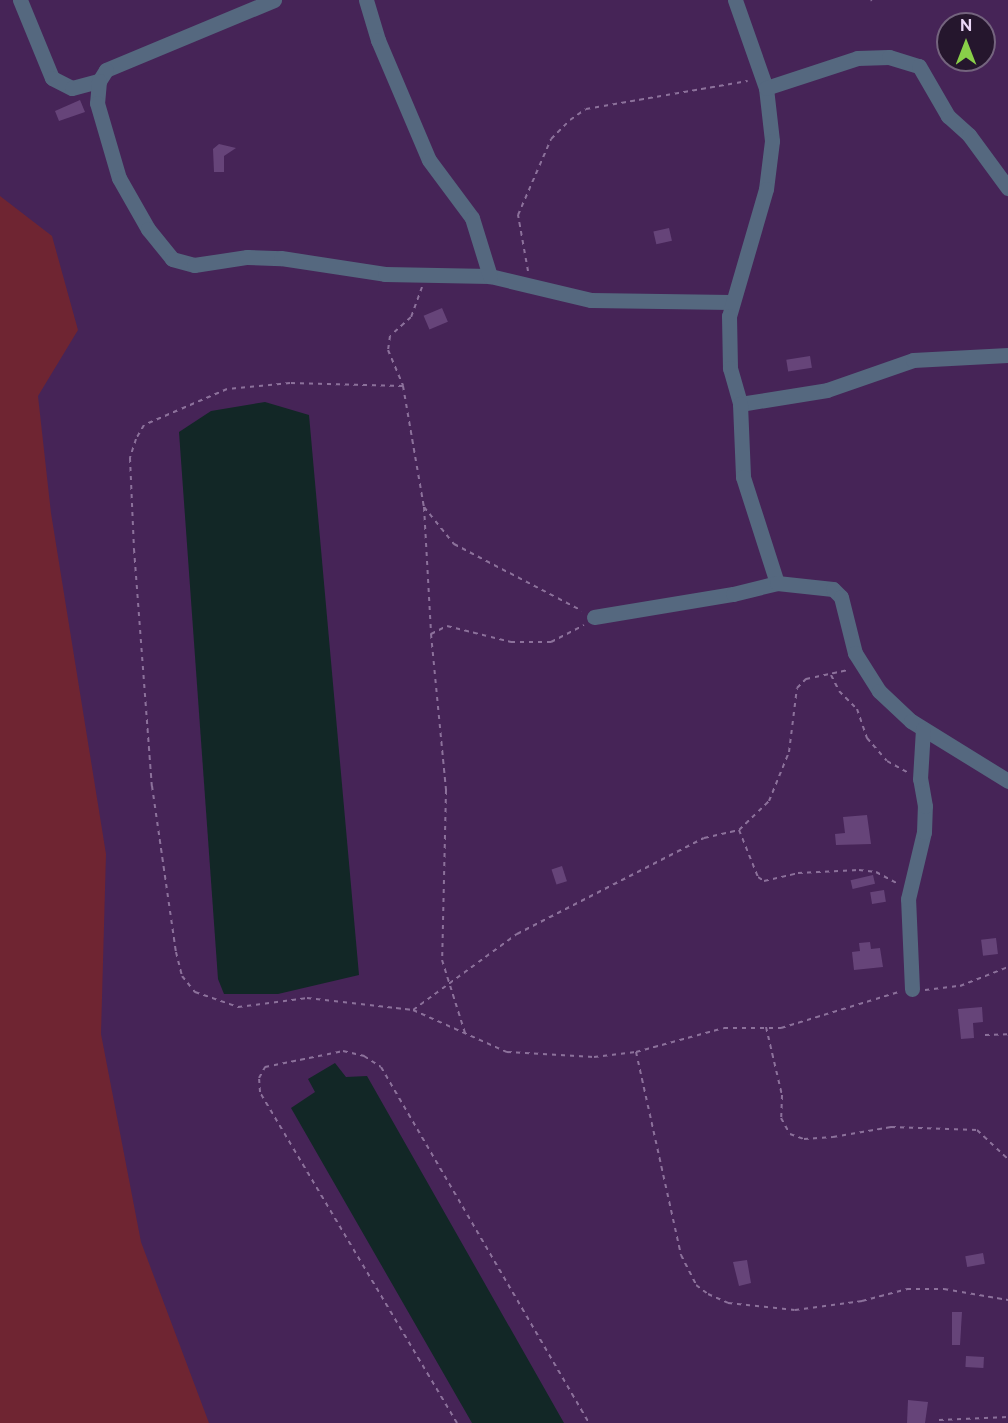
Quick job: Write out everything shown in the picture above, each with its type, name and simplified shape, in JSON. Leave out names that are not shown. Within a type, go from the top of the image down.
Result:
[{"type":"street","points":[[21,0],[52,78],[72,88],[99,81]]},
{"type":"street","points":[[274,0],[106,70],[99,81],[97,103],[119,178],[148,229],[172,259],[194,264],[247,257],[281,258],[424,276],[490,276],[591,300],[731,302]]},
{"type":"street","points":[[366,0],[378,40],[429,160],[472,218],[490,276]]},
{"type":"street","points":[[735,0],[764,83],[772,141],[766,189],[752,247],[731,302],[730,368],[740,404],[743,477],[777,583]]},
{"type":"street","points":[[764,83],[856,58],[889,57],[918,66],[948,116],[969,135],[1008,188]]},
{"type":"street","points":[[740,404],[779,401],[827,390],[913,360],[1008,355]]},
{"type":"street","points":[[594,617],[733,594],[777,583],[833,589],[841,597],[850,639],[867,676],[896,709],[923,729],[1008,781]]},
{"type":"street","points":[[912,989],[909,889],[924,832],[925,806],[920,779],[923,729]]},
{"type":"path","points":[[530,286],[518,215],[551,139],[570,120],[586,109],[764,83]]},
{"type":"path","points":[[424,276],[411,317],[390,336],[388,350],[403,387],[424,507],[431,634],[446,789],[442,960],[466,1036]]},
{"type":"path","points":[[403,387],[290,382],[227,389],[144,425],[130,458],[152,786],[182,976],[195,992],[238,1007],[307,998],[413,1010],[489,1047],[526,1055],[594,1057],[636,1052],[724,1028],[781,1028],[912,989],[960,986],[1008,967]]},
{"type":"path","points":[[424,507],[454,544],[594,617],[578,630],[551,642],[511,642],[447,626],[431,634]]},
{"type":"path","points":[[413,1010],[449,981],[517,934],[704,838],[739,830],[769,801],[777,782],[789,752],[797,688],[806,679],[831,675],[861,663]]},
{"type":"path","points":[[831,675],[839,691],[857,710],[867,738],[886,761],[920,779]]},
{"type":"path","points":[[739,830],[758,877],[764,880],[798,873],[859,870],[876,872],[909,889]]},
{"type":"path","points":[[766,1027],[782,1095],[782,1118],[790,1134],[804,1138],[833,1137],[891,1127],[977,1130],[1008,1159]]},
{"type":"path","points":[[985,1035],[1008,1034]]},
{"type":"path","points":[[457,1423],[260,1092],[259,1078],[265,1067],[343,1051],[364,1056],[381,1067],[589,1423]]},
{"type":"path","points":[[636,1052],[681,1255],[696,1285],[708,1294],[728,1303],[795,1310],[851,1303],[907,1289],[944,1289],[1008,1300]]},
{"type":"path","points":[[939,1420],[1008,1418]]},
{"type":"shaded area","points":[[0,196],[52,236],[78,330],[38,396],[51,513],[106,854],[101,1034],[141,1242],[209,1423],[0,1423]]},
{"type":"shaded area","points":[[265,402],[309,415],[359,975],[278,994],[224,994],[218,979],[179,432],[211,411]]},
{"type":"shaded area","points":[[335,1063],[346,1077],[367,1076],[564,1423],[472,1423],[291,1108],[315,1092],[308,1079]]},
{"type":"building","points":[[80,100],[85,112],[59,121],[55,111]]},
{"type":"building","points":[[219,144],[236,148],[224,156],[224,172],[214,172],[213,149]]},
{"type":"building","points":[[669,228],[672,241],[656,244],[653,232]]},
{"type":"building","points":[[442,308],[448,322],[429,330],[424,316]]},
{"type":"building","points":[[810,356],[812,368],[788,372],[786,360]]},
{"type":"building","points":[[867,815],[871,844],[836,845],[835,834],[845,833],[843,817]]},
{"type":"building","points":[[562,866],[567,881],[556,885],[552,869]]},
{"type":"building","points":[[873,875],[875,884],[853,889],[851,880]]},
{"type":"building","points":[[884,890],[886,902],[872,904],[870,892]]},
{"type":"building","points":[[996,938],[998,954],[983,956],[981,940]]},
{"type":"building","points":[[870,942],[871,949],[880,948],[883,967],[854,970],[852,952],[860,951],[859,943]]},
{"type":"building","points":[[982,1007],[983,1022],[973,1023],[974,1038],[961,1039],[958,1009]]},
{"type":"building","points":[[983,1253],[985,1264],[967,1267],[965,1256]]},
{"type":"building","points":[[747,1260],[751,1283],[739,1286],[733,1262]]},
{"type":"building","points":[[952,1312],[962,1312],[960,1345],[952,1345]]},
{"type":"building","points":[[966,1356],[984,1357],[983,1368],[965,1367]]},
{"type":"building","points":[[908,1400],[928,1402],[925,1423],[907,1423]]}]
